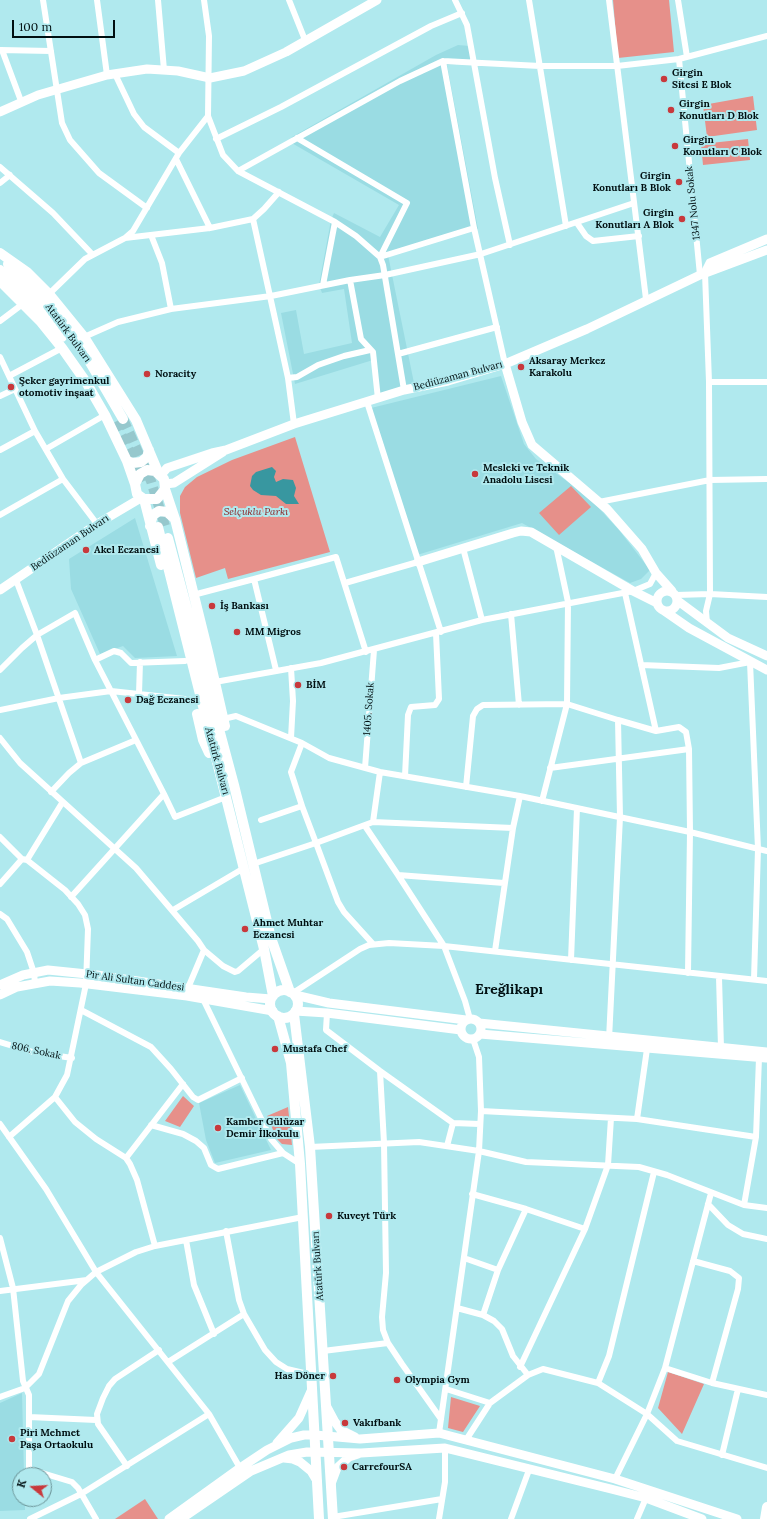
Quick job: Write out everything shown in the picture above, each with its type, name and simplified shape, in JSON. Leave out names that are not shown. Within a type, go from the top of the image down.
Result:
[{"type":"main road","points":[[0,112],[21,102],[57,89],[111,75],[147,69],[164,70],[210,78],[244,71],[286,52],[377,0]]},
{"type":"main road","points":[[703,274],[710,263],[767,239]]},
{"type":"main road","name":"Bediüzaman Bulvarı","points":[[226,450],[294,424],[404,390],[448,381],[505,364],[703,274],[767,250]]},
{"type":"main road","points":[[0,253],[27,272],[49,294],[84,337],[136,420],[162,480],[175,519],[215,682],[234,785]]},
{"type":"main road","name":"Atatürk Bulvarı","points":[[0,258],[45,302],[68,330],[91,364],[119,420],[73,351],[41,309],[0,270]]},
{"type":"main road","points":[[0,281],[24,303],[62,348],[86,382],[105,415],[127,461],[137,494],[142,498],[158,526]]},
{"type":"main road","points":[[505,364],[522,422],[532,445],[599,502],[642,548],[656,573],[675,596],[728,638],[767,656]]},
{"type":"main road","points":[[127,461],[133,463],[141,462],[147,457],[149,450]]},
{"type":"main road","points":[[135,484],[137,477],[143,472],[151,470],[162,480],[174,483],[226,450]]},
{"type":"main road","points":[[142,498],[157,499],[167,468],[212,453],[226,450]]},
{"type":"main road","name":"Bediüzaman Bulvarı","points":[[1,587],[16,580],[97,524],[142,498]]},
{"type":"main road","points":[[175,519],[167,512],[159,511],[153,515],[158,526],[185,661],[203,740],[225,792]]},
{"type":"main road","name":"Atatürk Bulvarı","points":[[158,526],[234,785],[271,938],[293,993]]},
{"type":"main road","name":"Atatürk Bulvarı","points":[[158,526],[264,950],[272,998]]},
{"type":"main road","points":[[418,562],[521,531],[531,532],[629,592],[659,603],[669,611],[674,609],[675,596]]},
{"type":"main road","points":[[656,573],[659,603],[689,628],[767,670]]},
{"type":"main road","points":[[659,603],[663,591],[675,596]]},
{"type":"main road","name":"Pir Ali Sultan Caddesi","points":[[0,985],[23,975],[48,970],[88,974],[187,992]]},
{"type":"main road","points":[[0,995],[17,987],[50,981],[187,992],[288,1017],[295,1012],[298,1003],[293,993]]},
{"type":"main road","points":[[203,995],[272,998],[282,990],[329,1003],[468,1019],[479,1023],[767,1052]]},
{"type":"main road","points":[[272,998],[271,1006],[276,1014]]},
{"type":"main road","points":[[295,1012],[327,1013],[451,1027],[461,1030]]},
{"type":"main road","name":"Atatürk Bulvarı","points":[[295,1012],[310,1147],[333,1518]]},
{"type":"main road","name":"Atatürk Bulvarı","points":[[276,1014],[291,1063],[300,1164],[319,1519]]},
{"type":"main road","points":[[468,1019],[462,1024],[461,1030],[463,1036],[763,1058]]},
{"type":"main road","points":[[476,1037],[481,1029],[479,1023]]},
{"type":"main road","points":[[273,1447],[299,1418],[312,1387]]},
{"type":"main road","points":[[326,1407],[334,1422],[341,1430],[360,1439]]},
{"type":"main road","points":[[169,1519],[240,1468],[273,1447],[291,1438],[304,1435],[315,1435],[360,1439],[439,1433],[615,1479],[737,1519]]},
{"type":"main road","points":[[181,1519],[251,1471],[301,1452],[329,1451],[360,1453],[445,1448],[646,1498],[702,1519]]},
{"type":"main road","points":[[331,1486],[337,1468],[349,1457],[360,1453]]},
{"type":"main road","points":[[283,1458],[293,1459],[300,1462],[310,1471],[317,1481]]},
{"type":"main road","points":[[765,1519],[767,1507]]},
{"type":"street","points":[[43,0],[62,123],[70,140],[99,173],[147,208]]},
{"type":"street","points":[[97,0],[111,75],[134,114],[144,127],[178,156],[210,228]]},
{"type":"street","points":[[158,0],[164,70]]},
{"type":"street","points":[[204,0],[209,36],[210,78],[208,116],[223,155],[238,171],[335,222],[356,236],[380,257],[385,275],[404,390]]},
{"type":"street","points":[[289,0],[305,40]]},
{"type":"street","points":[[455,0],[462,13],[474,63],[495,178],[510,244]]},
{"type":"street","points":[[529,0],[566,226]]},
{"type":"street","points":[[609,0],[646,299]]},
{"type":"street","points":[[678,0],[687,57]]},
{"type":"street","points":[[216,139],[295,100],[431,26],[462,13]]},
{"type":"street","points":[[238,171],[400,81],[442,61],[540,66],[617,66],[678,59],[767,36]]},
{"type":"street","points":[[21,102],[1,50],[51,51]]},
{"type":"street","name":"1347 Nolu Sokak","points":[[678,59],[703,274],[709,382],[710,594],[706,610],[708,623]]},
{"type":"street","points":[[442,61],[474,228],[505,364]]},
{"type":"street","points":[[49,294],[92,254],[125,238],[132,231],[178,156],[208,116]]},
{"type":"street","points":[[297,138],[407,203],[380,257]]},
{"type":"street","points":[[0,167],[53,213],[92,254]]},
{"type":"street","points":[[0,183],[10,175]]},
{"type":"street","points":[[125,238],[210,228],[253,219],[279,192]]},
{"type":"street","points":[[84,337],[118,322],[171,309],[271,296],[350,280],[385,275],[481,254],[634,203]]},
{"type":"street","points":[[253,219],[288,378],[294,424]]},
{"type":"street","points":[[323,285],[335,222]]},
{"type":"street","points":[[577,223],[586,236],[593,241],[639,236]]},
{"type":"street","points":[[380,257],[474,228]]},
{"type":"street","points":[[151,235],[162,263],[171,309]]},
{"type":"street","points":[[350,280],[362,339],[373,352],[378,399]]},
{"type":"street","points":[[0,320],[24,303]]},
{"type":"street","points":[[398,354],[497,327]]},
{"type":"street","points":[[9,376],[62,348]]},
{"type":"street","points":[[288,378],[297,377],[318,365],[344,356],[370,350]]},
{"type":"street","points":[[0,357],[35,431],[63,479],[97,524]]},
{"type":"street","points":[[709,382],[767,382]]},
{"type":"street","points":[[0,396],[15,389]]},
{"type":"street","points":[[367,402],[439,632],[438,702],[432,706],[411,708],[408,715],[405,776]]},
{"type":"street","points":[[46,448],[105,415]]},
{"type":"street","points":[[0,450],[35,431]]},
{"type":"street","points":[[0,515],[63,479]]},
{"type":"street","points":[[599,502],[710,480],[767,480]]},
{"type":"street","points":[[542,801],[567,704],[568,602],[556,546]]},
{"type":"street","points":[[463,548],[482,620]]},
{"type":"street","points":[[193,595],[336,557],[366,652]]},
{"type":"street","points":[[345,583],[418,562]]},
{"type":"street","points":[[215,682],[366,652],[482,620],[568,602],[629,592],[650,584],[656,573]]},
{"type":"street","points":[[254,579],[276,670]]},
{"type":"street","points":[[16,580],[37,635],[81,763]]},
{"type":"street","points":[[629,592],[641,665],[656,731]]},
{"type":"street","points":[[675,596],[710,594],[767,597]]},
{"type":"street","points":[[0,670],[37,635],[74,613],[95,660],[175,817],[225,792]]},
{"type":"street","points":[[511,614],[519,705]]},
{"type":"street","name":"1405. Sokak","points":[[365,768],[374,650]]},
{"type":"street","points":[[95,660],[114,651],[121,653],[130,663],[185,661]]},
{"type":"street","points":[[139,694],[140,662]]},
{"type":"street","points":[[641,665],[719,668],[750,662],[758,849],[754,979]]},
{"type":"street","points":[[291,668],[293,701],[291,738]]},
{"type":"street","points":[[0,710],[59,698],[111,691],[194,700]]},
{"type":"street","points":[[466,787],[474,716],[477,709],[483,705],[567,704],[656,731],[679,727],[684,729],[686,732],[689,749],[690,832],[688,973]]},
{"type":"street","points":[[223,719],[236,716],[291,738],[329,758],[380,772],[520,796],[690,832],[767,851]]},
{"type":"street","points":[[608,1046],[614,965],[620,817],[618,720]]},
{"type":"street","points":[[0,738],[20,762],[62,803],[136,868],[173,910],[204,950],[223,966],[234,972],[264,950]]},
{"type":"street","points":[[51,792],[81,763],[136,740]]},
{"type":"street","points":[[302,743],[291,772],[302,806],[338,902],[344,912],[373,944]]},
{"type":"street","points":[[550,768],[619,760],[689,749]]},
{"type":"street","points":[[373,822],[380,772]]},
{"type":"street","points":[[71,897],[164,794]]},
{"type":"street","points":[[494,952],[513,828],[520,796]]},
{"type":"street","points":[[0,884],[25,860],[62,803]]},
{"type":"street","points":[[261,820],[302,806]]},
{"type":"street","points":[[571,960],[577,808]]},
{"type":"street","points":[[254,864],[373,822],[513,828]]},
{"type":"street","points":[[365,826],[444,946],[465,1001],[468,1019]]},
{"type":"street","points":[[0,837],[25,860],[71,897],[85,915],[88,929],[88,974],[72,1058],[67,1075],[55,1097],[9,1137]]},
{"type":"street","points":[[173,910],[244,868]]},
{"type":"street","points":[[398,875],[504,883]]},
{"type":"street","points":[[0,914],[7,919],[18,935],[34,972],[35,983]]},
{"type":"street","points":[[293,993],[360,949],[373,944],[389,943],[444,946],[719,977],[767,980]]},
{"type":"street","points":[[187,992],[204,950]]},
{"type":"street","points":[[719,977],[721,1048]]},
{"type":"street","points":[[203,995],[271,1139],[283,1153],[300,1164]]},
{"type":"street","points":[[81,1010],[151,1047],[193,1097],[198,1100],[242,1078]]},
{"type":"street","points":[[327,1013],[326,1030],[380,1071],[453,1123],[480,1124]]},
{"type":"street","points":[[439,1433],[479,1151],[481,1111],[479,1057],[476,1037]]},
{"type":"street","name":"806. Sokak","points":[[0,1042],[33,1052],[72,1058]]},
{"type":"street","points":[[637,1119],[648,1049]]},
{"type":"street","points":[[744,1205],[756,1137],[763,1058]]},
{"type":"street","points":[[380,1071],[384,1143],[386,1273],[382,1317],[383,1330],[388,1343],[441,1419]]},
{"type":"street","points":[[126,1158],[183,1084]]},
{"type":"street","points":[[55,1097],[75,1122],[96,1139],[126,1158],[137,1180],[155,1246]]},
{"type":"street","points":[[481,1111],[637,1119],[756,1137]]},
{"type":"street","points":[[520,1367],[585,1229],[608,1164],[611,1118]]},
{"type":"street","points":[[447,1146],[453,1123]]},
{"type":"street","points":[[0,1124],[46,1189],[96,1272],[210,1414],[240,1468]]},
{"type":"street","points":[[151,1125],[183,1134],[196,1141],[204,1148],[211,1165],[218,1169],[283,1153]]},
{"type":"street","points":[[310,1147],[419,1142],[479,1151],[526,1162],[608,1164],[639,1167],[744,1205],[767,1208]]},
{"type":"street","points":[[598,1383],[609,1356],[654,1172]]},
{"type":"street","points":[[615,1479],[647,1414],[665,1368],[711,1192]]},
{"type":"street","points":[[472,1194],[526,1209],[585,1229]]},
{"type":"street","points":[[708,1204],[733,1228],[743,1234],[767,1239]]},
{"type":"street","points":[[483,1315],[498,1270],[526,1209]]},
{"type":"street","points":[[0,1397],[25,1388],[39,1374],[68,1301],[96,1272],[136,1252],[155,1246],[303,1217]]},
{"type":"street","points":[[226,1231],[239,1300],[244,1314],[265,1350],[276,1362],[287,1369],[312,1375]]},
{"type":"street","points":[[0,1238],[13,1288],[23,1381],[28,1395],[28,1469],[72,1482],[96,1519]]},
{"type":"street","points":[[186,1240],[194,1285],[214,1334]]},
{"type":"street","points":[[464,1258],[498,1270]]},
{"type":"street","points":[[693,1261],[730,1271],[739,1278],[738,1289],[712,1383]]},
{"type":"street","points":[[0,1291],[13,1288],[87,1280]]},
{"type":"street","points":[[457,1308],[483,1315],[494,1321],[502,1329],[520,1367],[528,1375]]},
{"type":"street","points":[[168,1362],[244,1314]]},
{"type":"street","points":[[323,1351],[388,1343]]},
{"type":"street","points":[[127,1466],[96,1420],[103,1398],[115,1380],[159,1350]]},
{"type":"street","points":[[665,1368],[712,1383],[767,1395]]},
{"type":"street","points":[[466,1440],[490,1403],[528,1375],[543,1369],[598,1383],[647,1414],[677,1441],[767,1468]]},
{"type":"street","points":[[722,1455],[738,1389]]},
{"type":"street","points":[[446,1390],[490,1403]]},
{"type":"street","points":[[30,1519],[81,1494],[210,1414]]},
{"type":"street","points":[[29,1417],[96,1420]]},
{"type":"street","points":[[439,1519],[445,1482],[445,1448]]},
{"type":"street","points":[[511,1519],[529,1470]]},
{"type":"street","points":[[636,1519],[646,1498]]},
{"type":"street","points":[[333,1518],[442,1499]]},
{"type":"shaded area","points":[[458,45],[470,46],[474,63],[447,65],[478,229],[474,228],[388,255],[415,388],[378,399],[373,360],[295,384],[281,313],[296,310],[304,354],[352,343],[344,289],[322,293],[319,285],[331,220],[334,213],[380,237],[399,205],[290,142],[292,137],[436,55]]},
{"type":"shaded area","name":"Mesleki ve Teknik Anadolu Lisesi","points":[[501,376],[524,444],[536,459],[571,484],[594,503],[619,530],[650,570],[641,579],[630,583],[522,523],[417,555],[371,408]]},
{"type":"shaded area","points":[[272,467],[276,471],[274,477],[276,482],[283,479],[293,480],[296,488],[294,496],[299,504],[286,504],[276,496],[261,495],[250,486],[252,476],[256,472]]},
{"type":"shaded area","points":[[135,518],[177,656],[135,658],[123,646],[100,654],[71,589],[69,559]]},
{"type":"shaded area","points":[[240,1085],[271,1150],[215,1163],[206,1140],[199,1103]]},
{"type":"shaded area","name":"Piri Mehmet Paşa Ortaokulu","points":[[22,1393],[24,1467],[12,1467],[12,1507],[25,1507],[25,1510],[0,1511],[0,1403]]},
{"type":"green space","points":[[613,0],[669,0],[674,52],[618,58]]},
{"type":"green space","points":[[753,96],[757,130],[707,137],[703,105]]},
{"type":"green space","points":[[748,139],[750,160],[703,165],[701,144]]},
{"type":"green space","name":"Selçuklu Parkı","points":[[295,437],[330,552],[228,579],[225,568],[196,578],[180,513],[180,496],[185,487],[197,477],[232,460]]},
{"type":"green space","points":[[571,486],[591,507],[559,535],[539,513]]},
{"type":"green space","points":[[183,1096],[194,1106],[180,1127],[165,1121]]},
{"type":"green space","points":[[288,1107],[292,1145],[282,1144],[277,1139],[267,1116]]},
{"type":"green space","points":[[668,1372],[704,1384],[682,1434],[658,1408]]},
{"type":"green space","points":[[451,1397],[480,1406],[463,1432],[448,1428]]},
{"type":"green space","points":[[145,1499],[158,1519],[115,1519]]},
{"type":"tunnel","points":[[123,419],[151,481],[165,526]]},
{"type":"tunnel","points":[[115,422],[144,481]]},
{"type":"place","name":"Girgin Sitesi E Blok","points":[[664,79]]},
{"type":"place","name":"Girgin Konutları D Blok","points":[[671,110]]},
{"type":"place","name":"Girgin Konutları C Blok","points":[[675,146]]},
{"type":"place","name":"Girgin Konutları B Blok","points":[[679,182]]},
{"type":"place","name":"Girgin Konutları A Blok","points":[[682,219]]},
{"type":"place","name":"Aksaray Merkez Karakolu","points":[[521,367]]},
{"type":"place","name":"Noracity","points":[[147,374]]},
{"type":"place","name":"Şeker gayrimenkul otomotiv inşaat","points":[[11,387]]},
{"type":"place","name":"Mesleki ve Teknik Anadolu Lisesi","points":[[475,474]]},
{"type":"place","name":"Akel Eczanesi","points":[[86,550]]},
{"type":"place","name":"İş Bankası","points":[[212,606]]},
{"type":"place","name":"MM Migros","points":[[237,632]]},
{"type":"place","name":"BİM","points":[[298,685]]},
{"type":"place","name":"Dağ Eczanesi","points":[[128,700]]},
{"type":"place","name":"Ahmet Muhtar Eczanesi","points":[[245,929]]},
{"type":"place","name":"Mustafa Chef","points":[[275,1049]]},
{"type":"place","name":"Kamber Gülüzar Demir İlkokulu","points":[[218,1128]]},
{"type":"place","name":"Kuveyt Türk","points":[[329,1216]]},
{"type":"place","name":"Has Döner","points":[[333,1376]]},
{"type":"place","name":"Olympia Gym","points":[[397,1380]]},
{"type":"place","name":"Vakıfbank","points":[[345,1423]]},
{"type":"place","name":"Piri Mehmet Paşa Ortaokulu","points":[[12,1439]]},
{"type":"place","name":"CarrefourSA","points":[[344,1467]]},
{"type":"district","name":"Ereğlikapı","points":[[509,990]]}]
